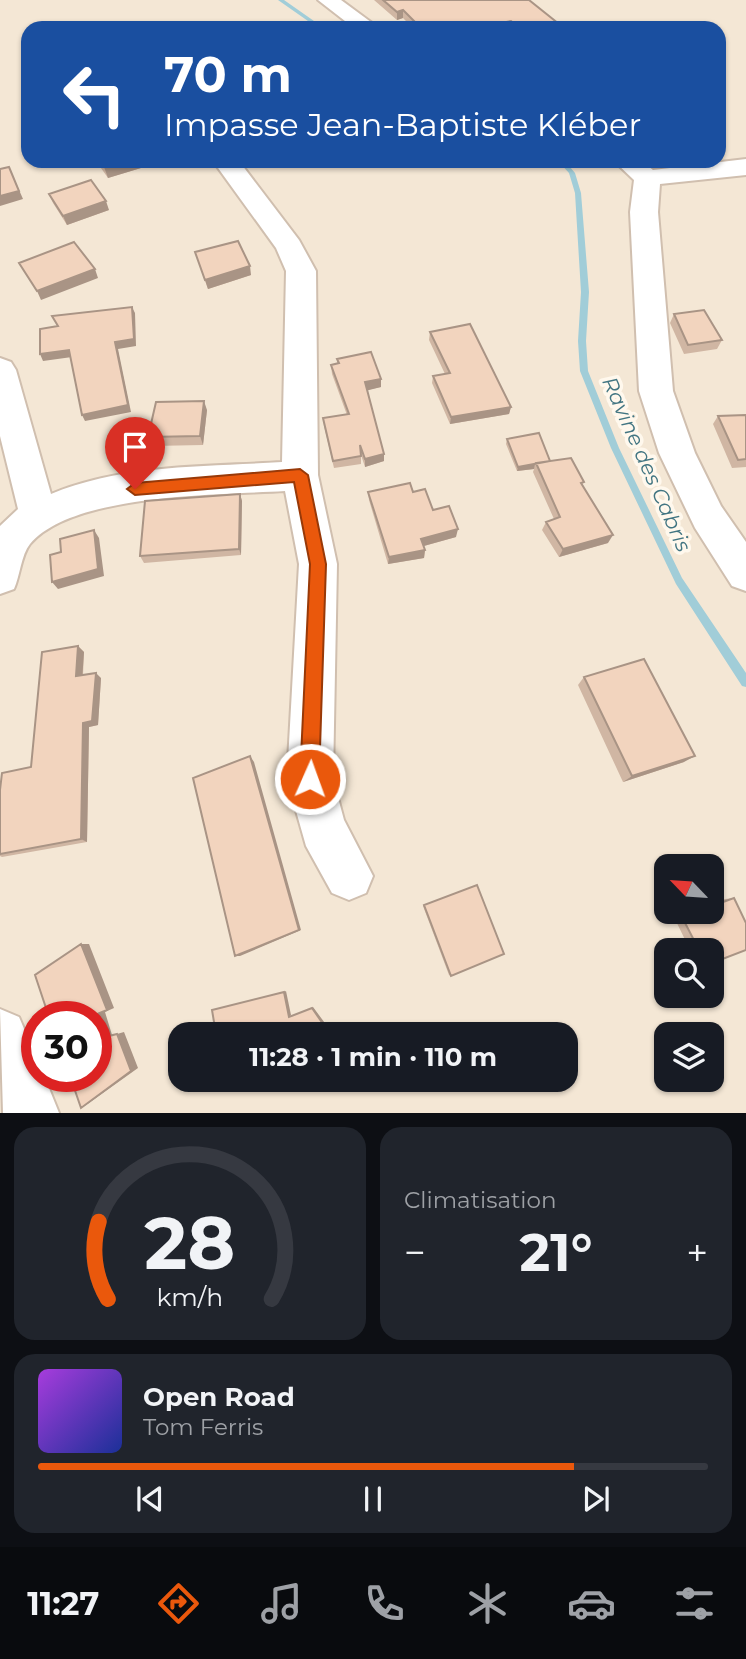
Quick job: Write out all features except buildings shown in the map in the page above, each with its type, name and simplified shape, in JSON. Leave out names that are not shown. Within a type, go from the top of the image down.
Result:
[{"type":"street","points":[[328,0],[358,21]]},
{"type":"street","points":[[231,168],[289,246],[301,271],[300,475],[318,564],[310,779],[323,829],[349,876]]},
{"type":"street","points":[[740,174],[637,169],[645,233],[656,391],[677,453],[708,517],[746,574]]},
{"type":"street","points":[[0,370],[22,523]]},
{"type":"street","points":[[0,577],[22,523],[68,501],[107,491],[300,475]]},
{"type":"street","points":[[0,1036],[31,1113]]},
{"type":"shaded area","points":[[0,0],[746,0],[746,1113],[0,1113]]},
{"type":"waterway","name":"Ravine des Cabris","points":[[281,0],[311,21]]},
{"type":"waterway","name":"Ravine des Cabris","points":[[567,168],[572,173],[578,193],[585,292],[582,341],[584,371],[615,448],[679,581],[746,682]]},
{"type":"route","points":[[135,489],[300,475],[318,564],[310,779]]}]
